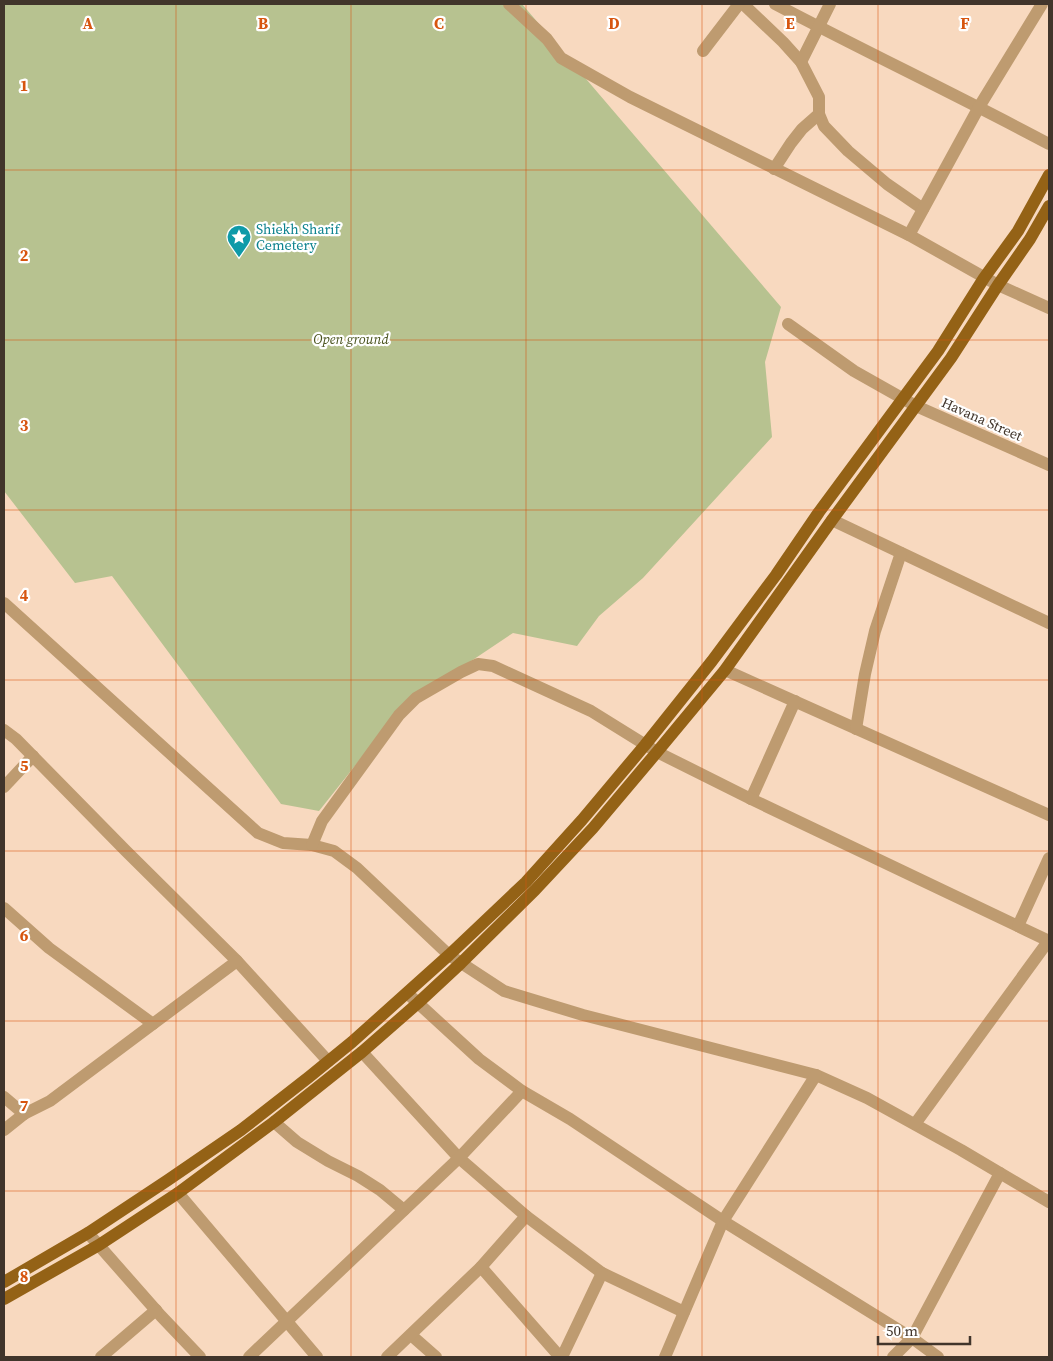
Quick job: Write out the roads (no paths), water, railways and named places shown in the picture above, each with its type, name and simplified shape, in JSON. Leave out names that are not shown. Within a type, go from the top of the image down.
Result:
[{"type":"main road","points":[[4,1282],[88,1233],[241,1130],[328,1061],[449,955],[526,882],[582,820],[718,654],[819,512],[938,351],[984,278],[1018,231],[1049,175]]},
{"type":"main road","points":[[4,1299],[99,1245],[178,1193],[274,1122],[362,1052],[418,1003],[535,890],[658,752],[725,670],[951,358],[1030,239],[1049,206]]},
{"type":"street","points":[[509,4],[547,39],[561,58],[630,97],[909,235],[984,278],[1049,308]]},
{"type":"street","points":[[703,51],[741,4],[783,42],[801,62],[818,97],[824,126],[848,151],[887,184],[923,209]]},
{"type":"street","points":[[775,4],[1049,144]]},
{"type":"street","points":[[801,62],[830,4]]},
{"type":"street","points":[[909,235],[979,107],[1042,4]]},
{"type":"street","points":[[774,169],[791,142],[802,129],[820,114]]},
{"type":"street","name":"Havana Street","points":[[788,324],[854,371],[916,406],[1049,465]]},
{"type":"street","points":[[832,520],[1049,622]]},
{"type":"street","points":[[856,729],[865,674],[875,630],[901,552]]},
{"type":"street","points":[[4,603],[258,833],[283,843],[312,845],[334,851],[357,868],[449,955],[504,991],[583,1015],[816,1075],[868,1098],[1049,1202]]},
{"type":"street","points":[[312,845],[322,821],[400,715],[416,698],[461,672],[478,664],[493,666],[592,711],[645,745],[751,799],[1049,940],[915,1124]]},
{"type":"street","points":[[725,670],[1049,815]]},
{"type":"street","points":[[751,799],[795,702]]},
{"type":"street","points":[[4,730],[16,739],[237,961],[328,1061]]},
{"type":"street","points":[[4,787],[33,756]]},
{"type":"street","points":[[1018,926],[1049,858]]},
{"type":"street","points":[[4,908],[49,948],[153,1024]]},
{"type":"street","points":[[4,1130],[24,1114],[50,1100],[237,961]]},
{"type":"street","points":[[407,992],[479,1059],[522,1091],[570,1119],[723,1221],[912,1338],[938,1357]]},
{"type":"street","points":[[362,1052],[459,1158],[526,1216],[602,1273],[684,1312]]},
{"type":"street","points":[[665,1357],[723,1221],[816,1075]]},
{"type":"street","points":[[249,1357],[459,1158],[522,1091]]},
{"type":"street","points":[[4,1097],[24,1114]]},
{"type":"street","points":[[274,1122],[297,1142],[328,1161],[358,1176],[380,1190],[404,1210]]},
{"type":"street","points":[[893,1357],[912,1338],[1000,1173]]},
{"type":"street","points":[[178,1193],[317,1357]]},
{"type":"street","points":[[387,1357],[481,1267],[526,1216]]},
{"type":"street","points":[[88,1233],[200,1357]]},
{"type":"street","points":[[481,1267],[561,1357],[602,1273]]},
{"type":"street","points":[[102,1357],[156,1310]]},
{"type":"street","points":[[411,1335],[436,1357]]},
{"type":"place","name":"Shiekh Sharif Cemetery","points":[[239,258]]},
{"type":"park label","name":"Open ground","points":[[351,339]]}]
